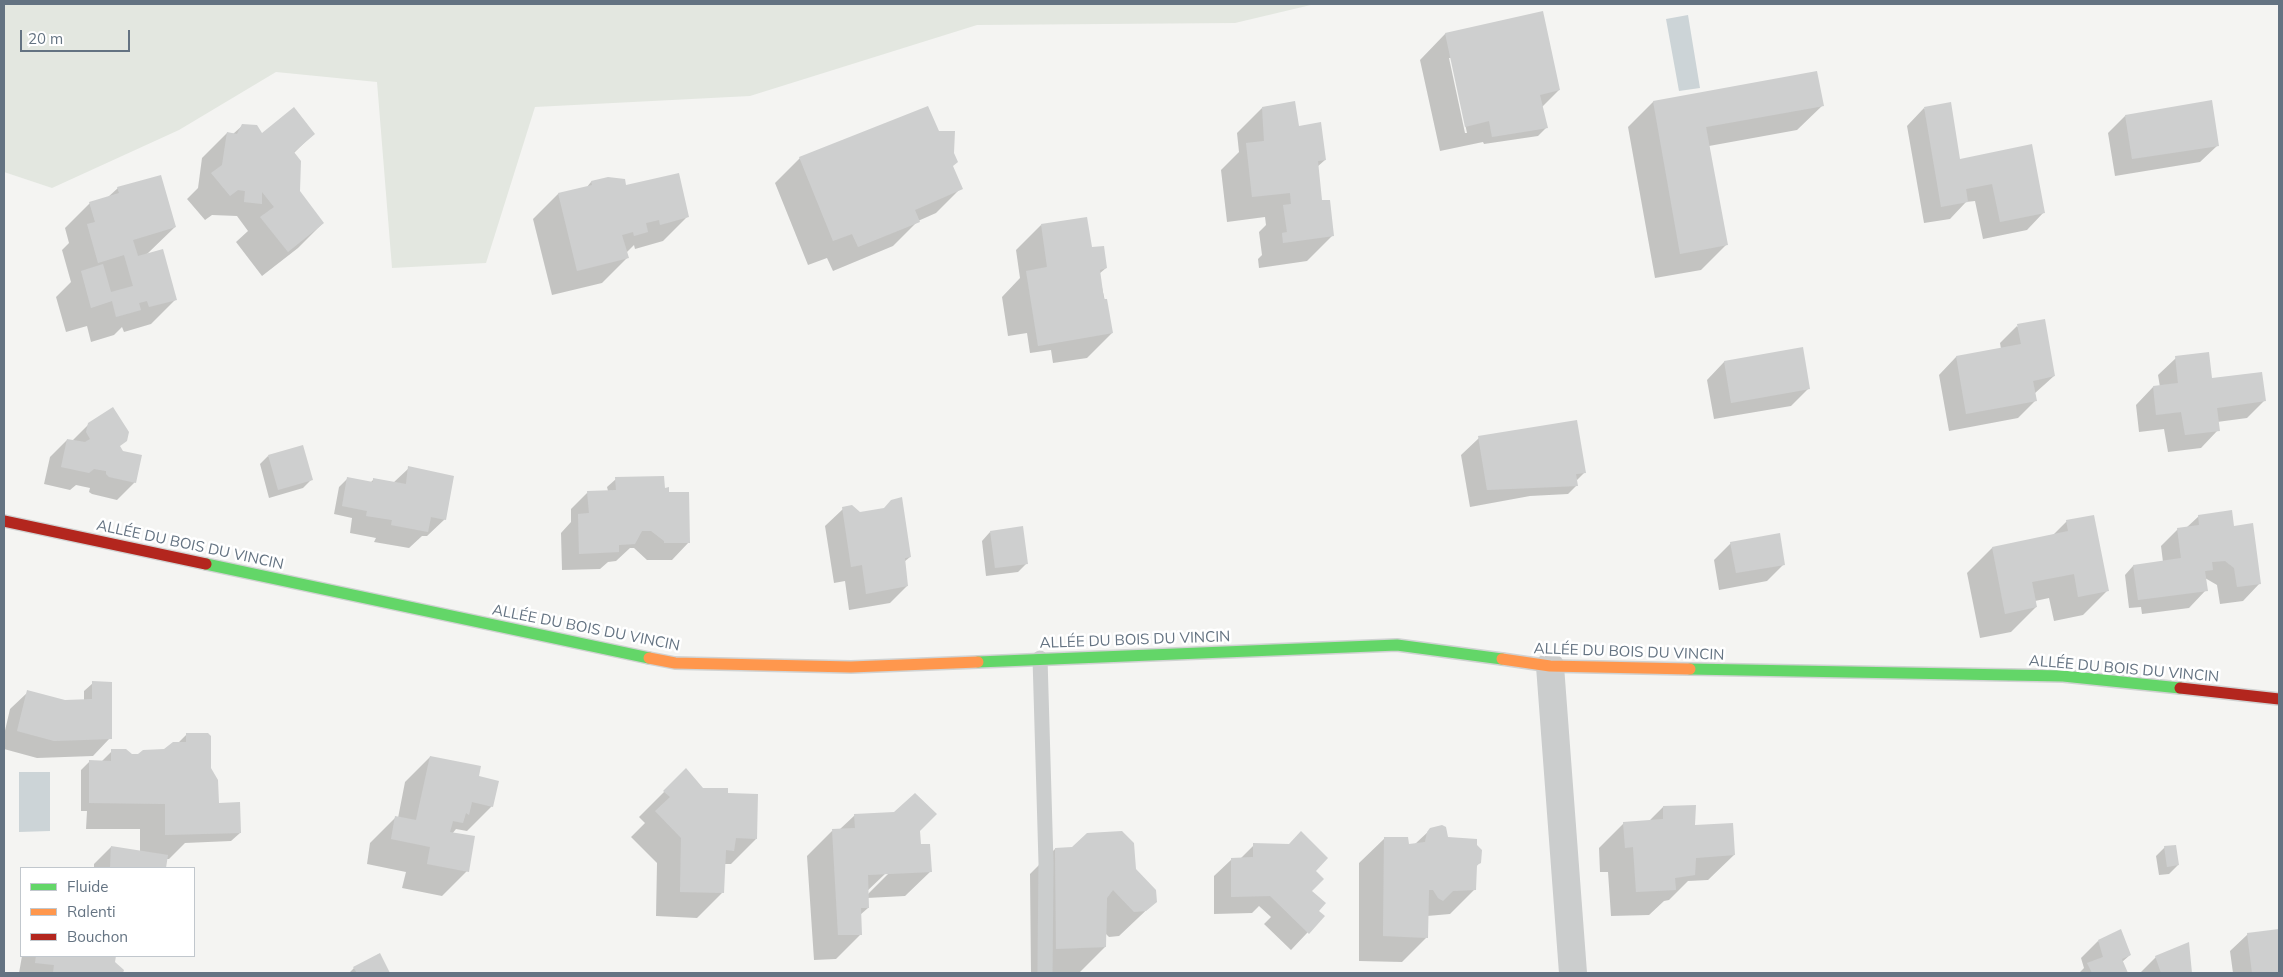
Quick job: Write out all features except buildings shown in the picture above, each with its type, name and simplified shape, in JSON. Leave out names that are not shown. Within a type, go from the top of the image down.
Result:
[{"type":"street","name":"ALLÉE DU BOIS DU VINCIN","points":[[4,521],[675,663],[851,667],[1397,645],[1550,666],[2063,676],[2279,700]]},
{"type":"street","points":[[1550,666],[1573,973]]},
{"type":"lane","points":[[1040,658],[1046,863],[1045,973]]},
{"type":"shaded area","points":[[4,4],[1315,4],[1235,23],[977,25],[750,96],[535,107],[486,263],[392,268],[377,82],[276,72],[179,130],[52,188],[4,172]]},
{"type":"shaded area","points":[[1688,15],[1700,88],[1679,91],[1666,19]]},
{"type":"shaded area","points":[[19,772],[50,772],[50,831],[19,832]]},
{"type":"traffic: fast","points":[[206,564],[649,658]]},
{"type":"traffic: fast","points":[[978,662],[1397,645],[1502,659]]},
{"type":"traffic: fast","points":[[1690,669],[2063,676],[2180,688]]},
{"type":"traffic: slow","points":[[649,658],[675,663],[851,667],[978,662]]},
{"type":"traffic: slow","points":[[1502,659],[1550,666],[1690,669]]},
{"type":"traffic: jam","points":[[4,521],[206,564]]},
{"type":"traffic: jam","points":[[2180,688],[2279,699]]}]
